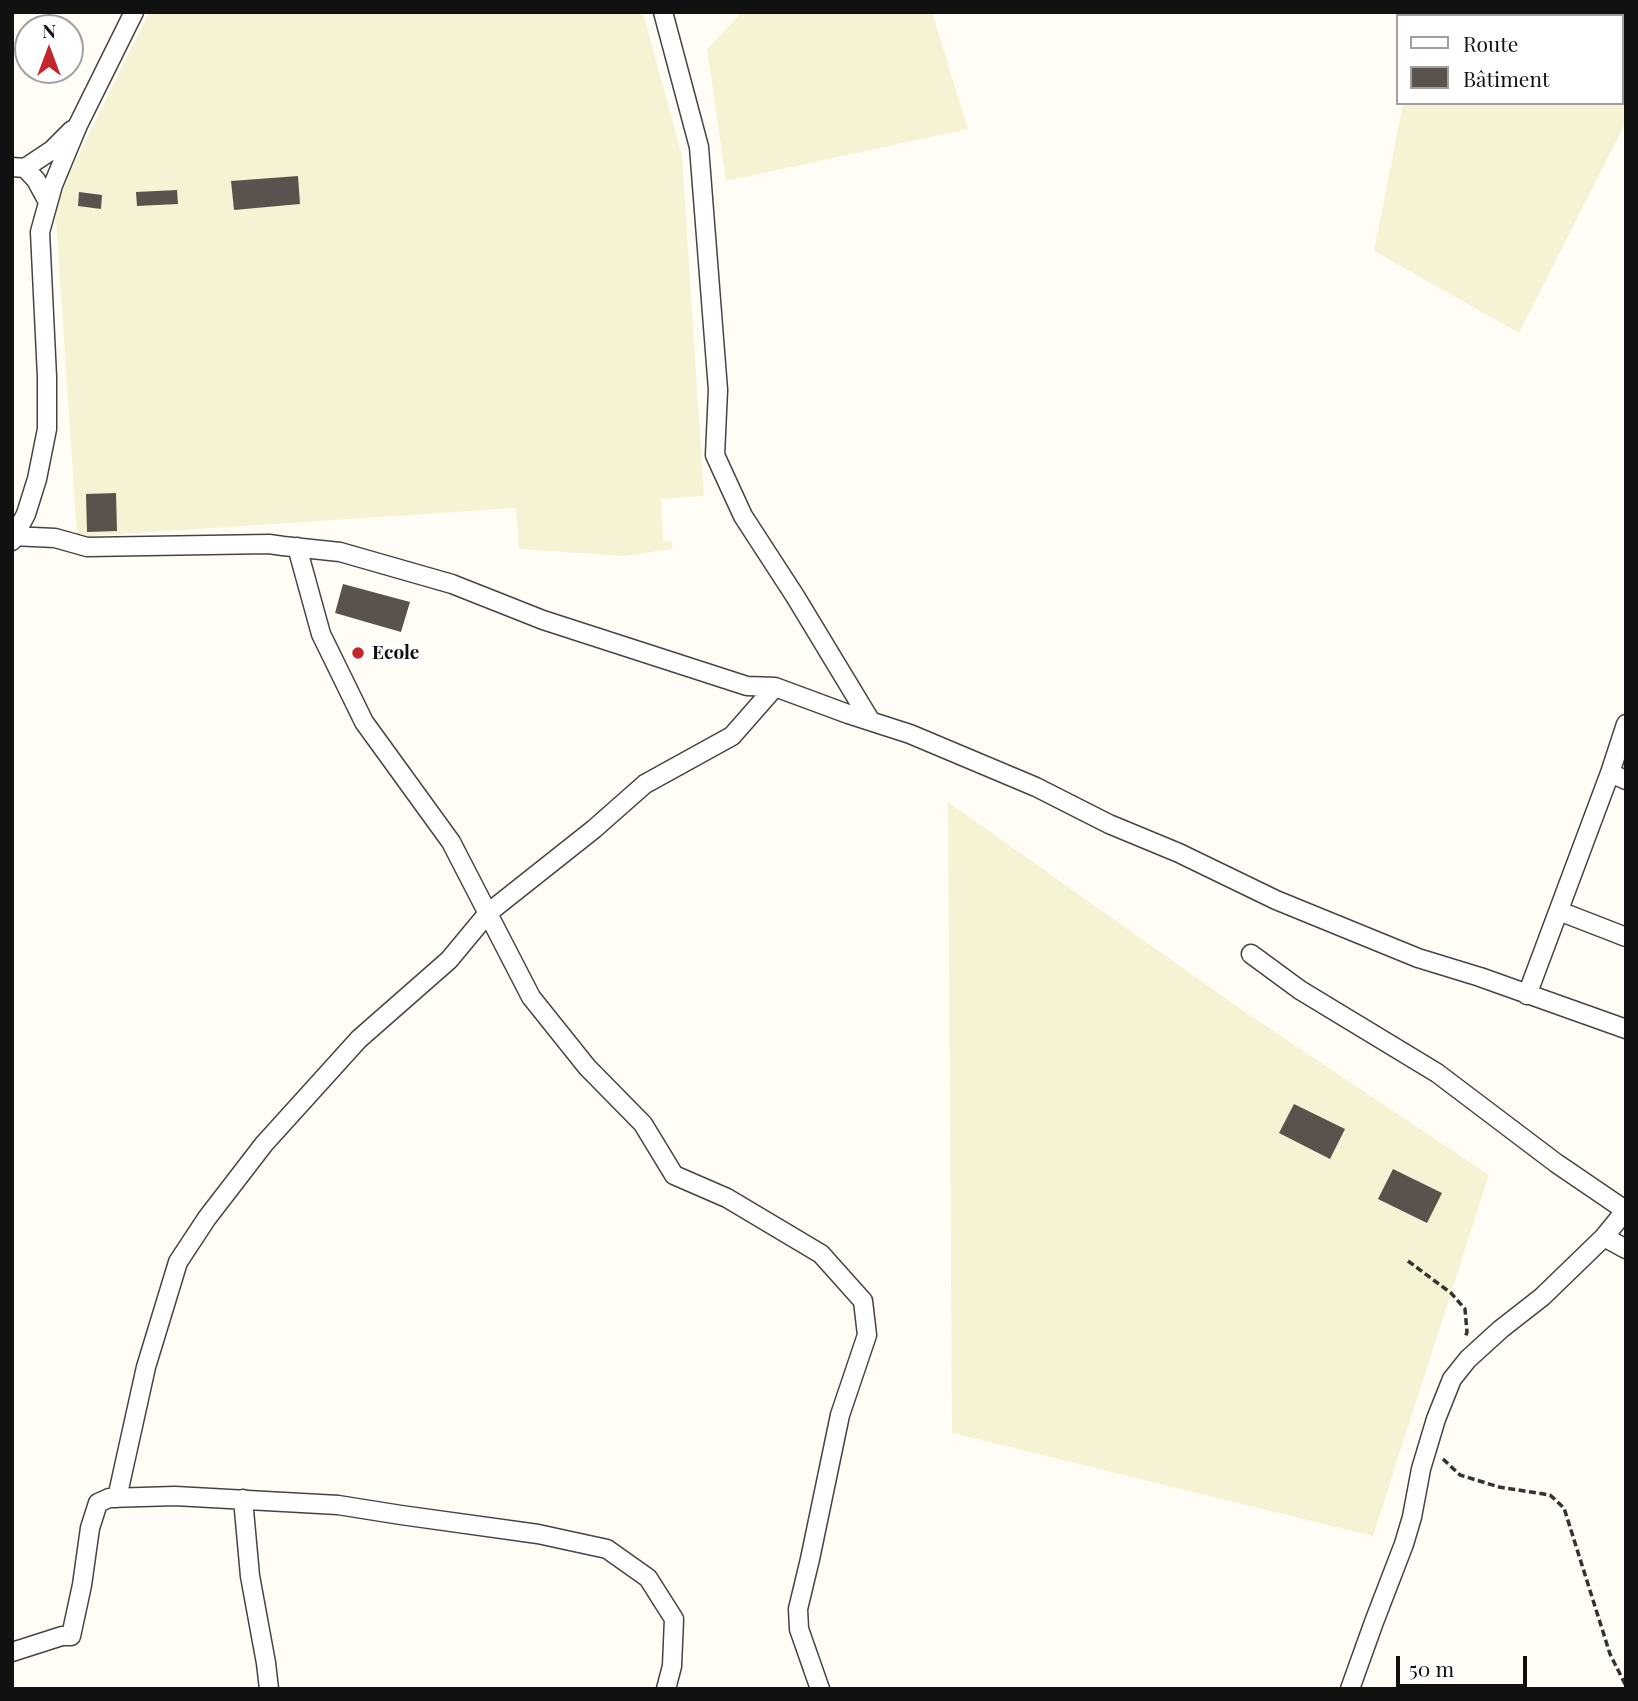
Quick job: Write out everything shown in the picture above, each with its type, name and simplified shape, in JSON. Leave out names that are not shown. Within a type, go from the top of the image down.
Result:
[{"type":"street","points":[[134,12],[78,125],[53,185],[40,232],[47,429],[37,479],[26,514],[13,538],[55,538],[87,547],[270,544],[340,552],[440,580],[542,620],[747,686],[775,687],[910,734],[1036,787],[1109,824],[1179,853],[1276,900],[1418,958],[1626,1029]]},
{"type":"street","points":[[663,12],[699,147],[718,390],[715,455],[743,516],[870,720]]},
{"type":"street","points":[[48,202],[36,180],[19,167],[52,150],[78,125]]},
{"type":"street","points":[[297,547],[321,634],[364,722],[451,842],[531,997],[587,1067],[643,1124],[674,1175],[727,1198],[821,1254],[863,1301],[867,1335],[840,1415],[797,1609],[799,1629],[820,1689]]},
{"type":"street","points":[[117,1498],[146,1367],[178,1262],[207,1218],[264,1144],[359,1039],[449,960],[488,913],[645,785],[732,736],[775,687]]},
{"type":"street","points":[[1527,995],[1559,911],[1618,777],[1626,724]]},
{"type":"street","points":[[1559,911],[1626,937]]},
{"type":"street","points":[[1251,954],[1300,990],[1437,1073],[1556,1163],[1625,1210],[1604,1237],[1542,1297],[1468,1359],[1452,1379],[1436,1419],[1421,1469],[1412,1517],[1350,1689]]},
{"type":"street","points":[[1604,1237],[1626,1249]]},
{"type":"street","points":[[12,1652],[62,1636],[71,1636],[90,1528],[98,1503],[117,1498],[175,1496],[243,1499],[338,1505],[538,1534],[607,1549],[648,1578],[674,1619],[672,1666],[666,1689]]},
{"type":"street","points":[[243,1499],[250,1576],[269,1689]]},
{"type":"path","points":[[1408,1261],[1451,1293],[1465,1309],[1467,1332],[1463,1343]]},
{"type":"path","points":[[1428,1446],[1460,1475],[1499,1487],[1550,1495],[1564,1508],[1610,1654],[1626,1686]]},
{"type":"shaded area","points":[[149,12],[643,12],[682,156],[704,496],[661,499],[663,541],[672,542],[672,549],[625,556],[519,549],[516,508],[77,537],[55,203]]},
{"type":"shaded area","points":[[742,12],[932,12],[968,129],[726,181],[707,49]]},
{"type":"shaded area","points":[[1626,12],[1626,122],[1519,333],[1374,251],[1403,105],[1624,105],[1624,14],[1422,14]]},
{"type":"shaded area","points":[[948,802],[1248,1014],[1489,1175],[1373,1536],[952,1433]]},
{"type":"building","points":[[298,176],[300,204],[234,210],[231,181]]},
{"type":"building","points":[[177,190],[178,204],[137,206],[136,192]]},
{"type":"building","points":[[79,192],[102,195],[101,209],[78,206]]},
{"type":"building","points":[[116,493],[117,531],[87,532],[86,494]]},
{"type":"building","points":[[343,584],[410,602],[401,632],[335,613]]},
{"type":"building","points":[[1294,1104],[1345,1129],[1330,1159],[1279,1133]]},
{"type":"building","points":[[1393,1169],[1442,1193],[1427,1223],[1378,1199]]},
{"type":"place","name":"Ecole","points":[[358,653]]}]
